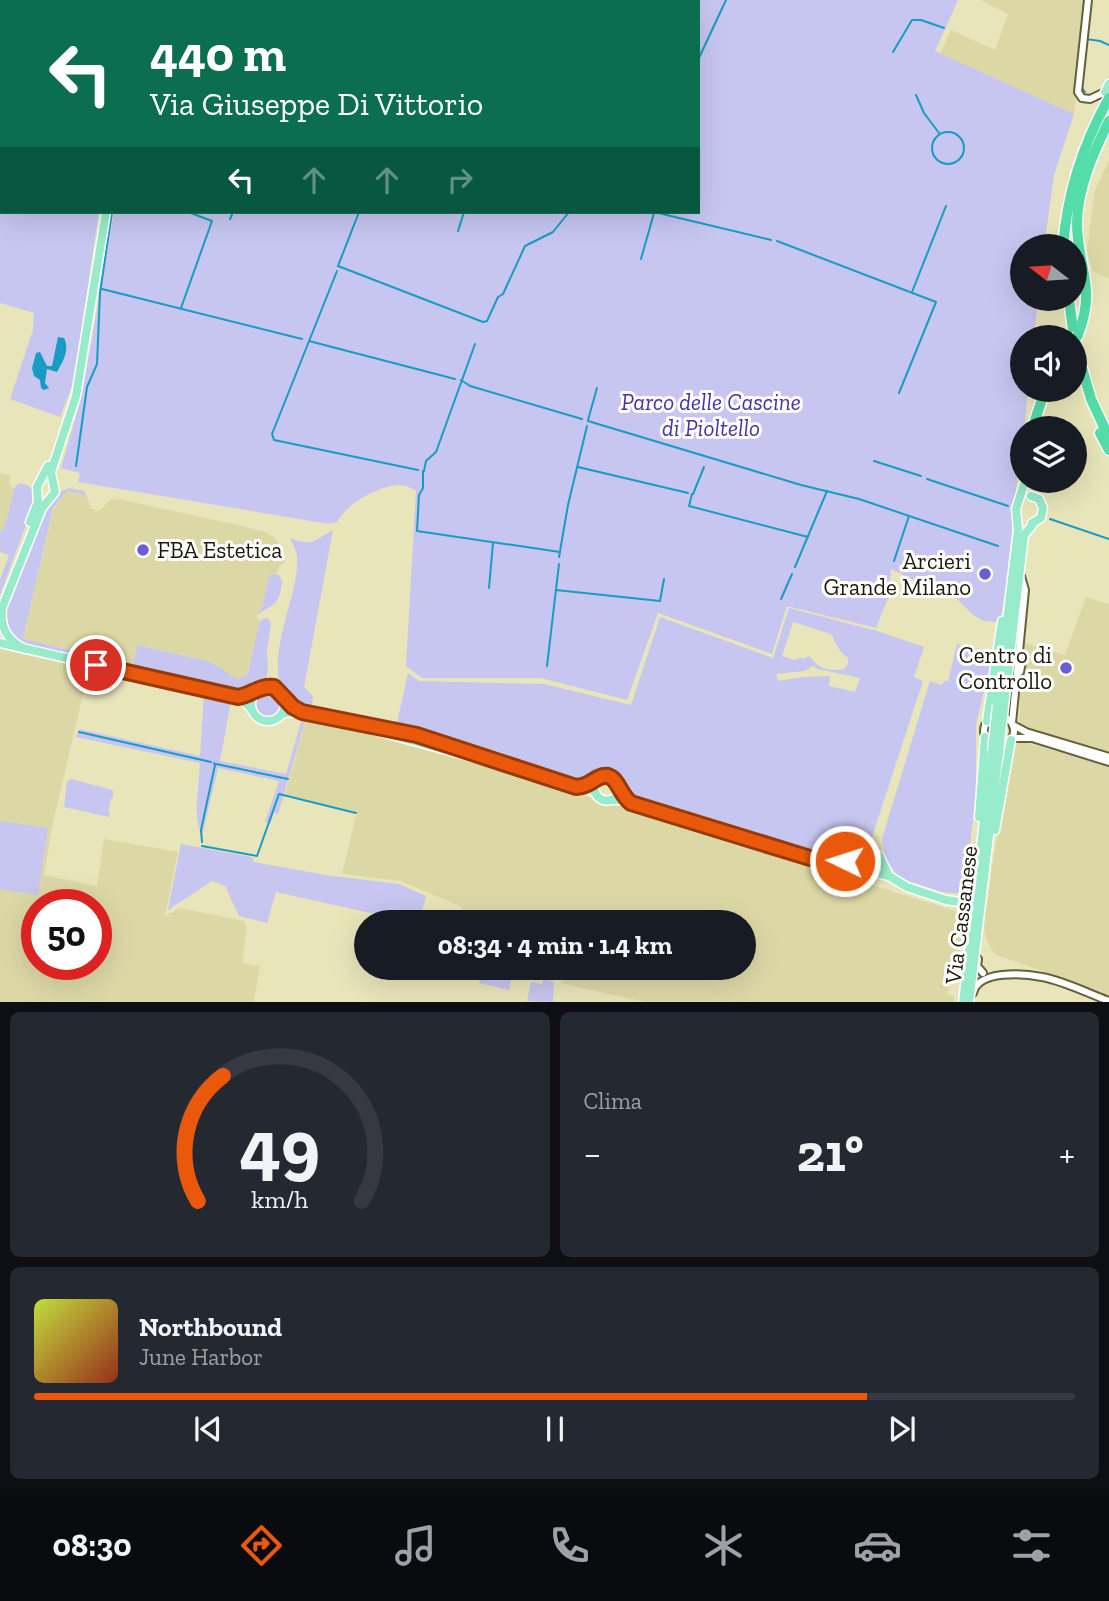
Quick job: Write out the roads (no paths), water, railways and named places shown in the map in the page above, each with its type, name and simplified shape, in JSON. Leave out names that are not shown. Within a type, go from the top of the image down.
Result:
[{"type":"highway","points":[[1065,234],[1076,176],[1105,92]]},
{"type":"highway","points":[[1072,234],[1082,184],[1109,113]]},
{"type":"highway","points":[[1080,325],[1085,313],[1087,288],[1078,236],[1078,212],[1088,172],[1109,121]]},
{"type":"highway","points":[[1087,385],[1109,438]]},
{"type":"highway","points":[[1086,402],[1109,450]]},
{"type":"main road","points":[[25,649],[14,643],[3,628],[1,620],[4,602],[42,508],[55,490],[52,470],[71,414],[106,214]]},
{"type":"main road","points":[[0,601],[37,505],[37,487],[46,474],[77,384]]},
{"type":"main road","points":[[40,482],[52,482]]},
{"type":"main road","points":[[37,493],[43,498],[50,498]]},
{"type":"main road","points":[[1005,705],[1016,509],[1022,493]]},
{"type":"main road","points":[[996,752],[1005,705],[1024,535],[1033,523],[1041,518],[1044,510],[1040,500],[1031,493]]},
{"type":"main road","points":[[987,721],[999,638],[1011,587]]},
{"type":"main road","points":[[3,628],[0,643],[238,697],[271,687],[280,691],[285,699],[302,712]]},
{"type":"main road","points":[[251,708],[254,693]]},
{"type":"main road","points":[[238,697],[256,716],[265,721],[274,720],[283,713],[302,712],[330,718],[589,789],[603,800],[631,803],[810,858],[845,861],[867,874],[889,876],[907,887],[970,909],[977,915],[978,936]]},
{"type":"main road","points":[[283,713],[285,699]]},
{"type":"main road","points":[[970,909],[985,737]]},
{"type":"main road","points":[[987,856],[995,830],[1012,739]]},
{"type":"main road","name":"Via Cassanese","points":[[963,1002],[978,936],[996,752]]},
{"type":"main road","name":"Via Cassanese","points":[[971,1002],[970,909],[996,752]]},
{"type":"main road","points":[[576,787],[609,776],[615,780],[624,797],[631,803]]},
{"type":"main road","points":[[595,792],[596,781]]},
{"type":"main road","points":[[611,800],[617,795],[619,788]]},
{"type":"main road","points":[[845,861],[870,852],[876,853],[889,876]]},
{"type":"main road","points":[[860,868],[862,856]]},
{"type":"main road","points":[[975,863],[978,872]]},
{"type":"main road","points":[[876,873],[882,865]]},
{"type":"main road","points":[[970,909],[982,902]]},
{"type":"street","points":[[1088,0],[1078,92],[1080,97],[1086,99],[1105,92]]},
{"type":"street","points":[[1012,739],[1013,724],[1005,705],[1023,657]]},
{"type":"street","points":[[1109,757],[1031,733],[1000,715],[987,721],[984,730],[989,742],[997,746],[1005,745],[1012,739],[1032,738],[1109,762]]},
{"type":"street","points":[[978,936],[980,944],[977,966],[982,976]]},
{"type":"street","points":[[971,1002],[974,988],[982,976]]},
{"type":"street","points":[[969,977],[1044,977],[1109,1000]]},
{"type":"waterway","points":[[700,56],[726,0]]},
{"type":"waterway","points":[[1081,37],[1084,0]]},
{"type":"waterway","points":[[893,52],[912,20],[921,20],[944,28]]},
{"type":"waterway","points":[[1086,39],[1109,45]]},
{"type":"waterway","points":[[1085,57],[1082,88],[1085,92]]},
{"type":"waterway","points":[[916,95],[924,113],[939,133]]},
{"type":"waterway","points":[[948,132],[959,137],[964,148],[959,159],[948,164],[937,159],[932,148],[937,137],[948,132]]},
{"type":"waterway","points":[[912,292],[946,206]]},
{"type":"waterway","points":[[76,466],[87,387],[97,364],[100,293],[112,214]]},
{"type":"waterway","points":[[181,308],[212,221],[193,214]]},
{"type":"waterway","points":[[230,219],[232,214]]},
{"type":"waterway","points":[[338,266],[358,214]]},
{"type":"waterway","points":[[458,231],[463,214]]},
{"type":"waterway","points":[[338,266],[483,322],[487,321],[498,297],[503,294],[525,246],[553,232],[567,214]]},
{"type":"waterway","points":[[641,259],[654,214]]},
{"type":"waterway","points":[[662,214],[771,240]]},
{"type":"waterway","points":[[777,241],[936,302],[899,393]]},
{"type":"waterway","points":[[337,271],[272,434],[274,440],[418,470]]},
{"type":"waterway","points":[[102,289],[302,339]]},
{"type":"waterway","points":[[309,341],[455,379]]},
{"type":"waterway","points":[[424,471],[426,461],[436,452],[475,344]]},
{"type":"waterway","points":[[461,380],[470,386],[582,419]]},
{"type":"waterway","points":[[588,420],[597,388]]},
{"type":"waterway","points":[[588,421],[801,485],[859,499],[998,546]]},
{"type":"waterway","points":[[559,557],[587,426]]},
{"type":"waterway","points":[[874,461],[921,476]]},
{"type":"waterway","points":[[578,467],[688,493]]},
{"type":"waterway","points":[[693,494],[704,467]]},
{"type":"waterway","points":[[423,471],[417,531],[560,552]]},
{"type":"waterway","points":[[927,479],[1008,506]]},
{"type":"waterway","points":[[795,567],[827,491]]},
{"type":"waterway","points":[[692,494],[689,506],[808,537]]},
{"type":"waterway","points":[[894,561],[909,516]]},
{"type":"waterway","points":[[1050,519],[1109,539]]},
{"type":"waterway","points":[[489,588],[493,543]]},
{"type":"waterway","points":[[547,666],[559,564]]},
{"type":"waterway","points":[[781,599],[792,574]]},
{"type":"waterway","points":[[556,590],[660,601],[664,579]]},
{"type":"waterway","points":[[79,732],[211,762]]},
{"type":"waterway","points":[[202,842],[201,830],[214,763]]},
{"type":"waterway","points":[[216,764],[288,779]]},
{"type":"waterway","points":[[202,846],[257,856],[279,794],[356,813]]},
{"type":"place","name":"FBA Estetica","points":[[143,550]]},
{"type":"place","name":"Arcieri Grande Milano","points":[[985,574]]},
{"type":"place","name":"Centro di Controllo","points":[[1066,668]]},
{"type":"park label","name":"Parco delle Cascine di Pioltello","points":[[711,415]]}]
